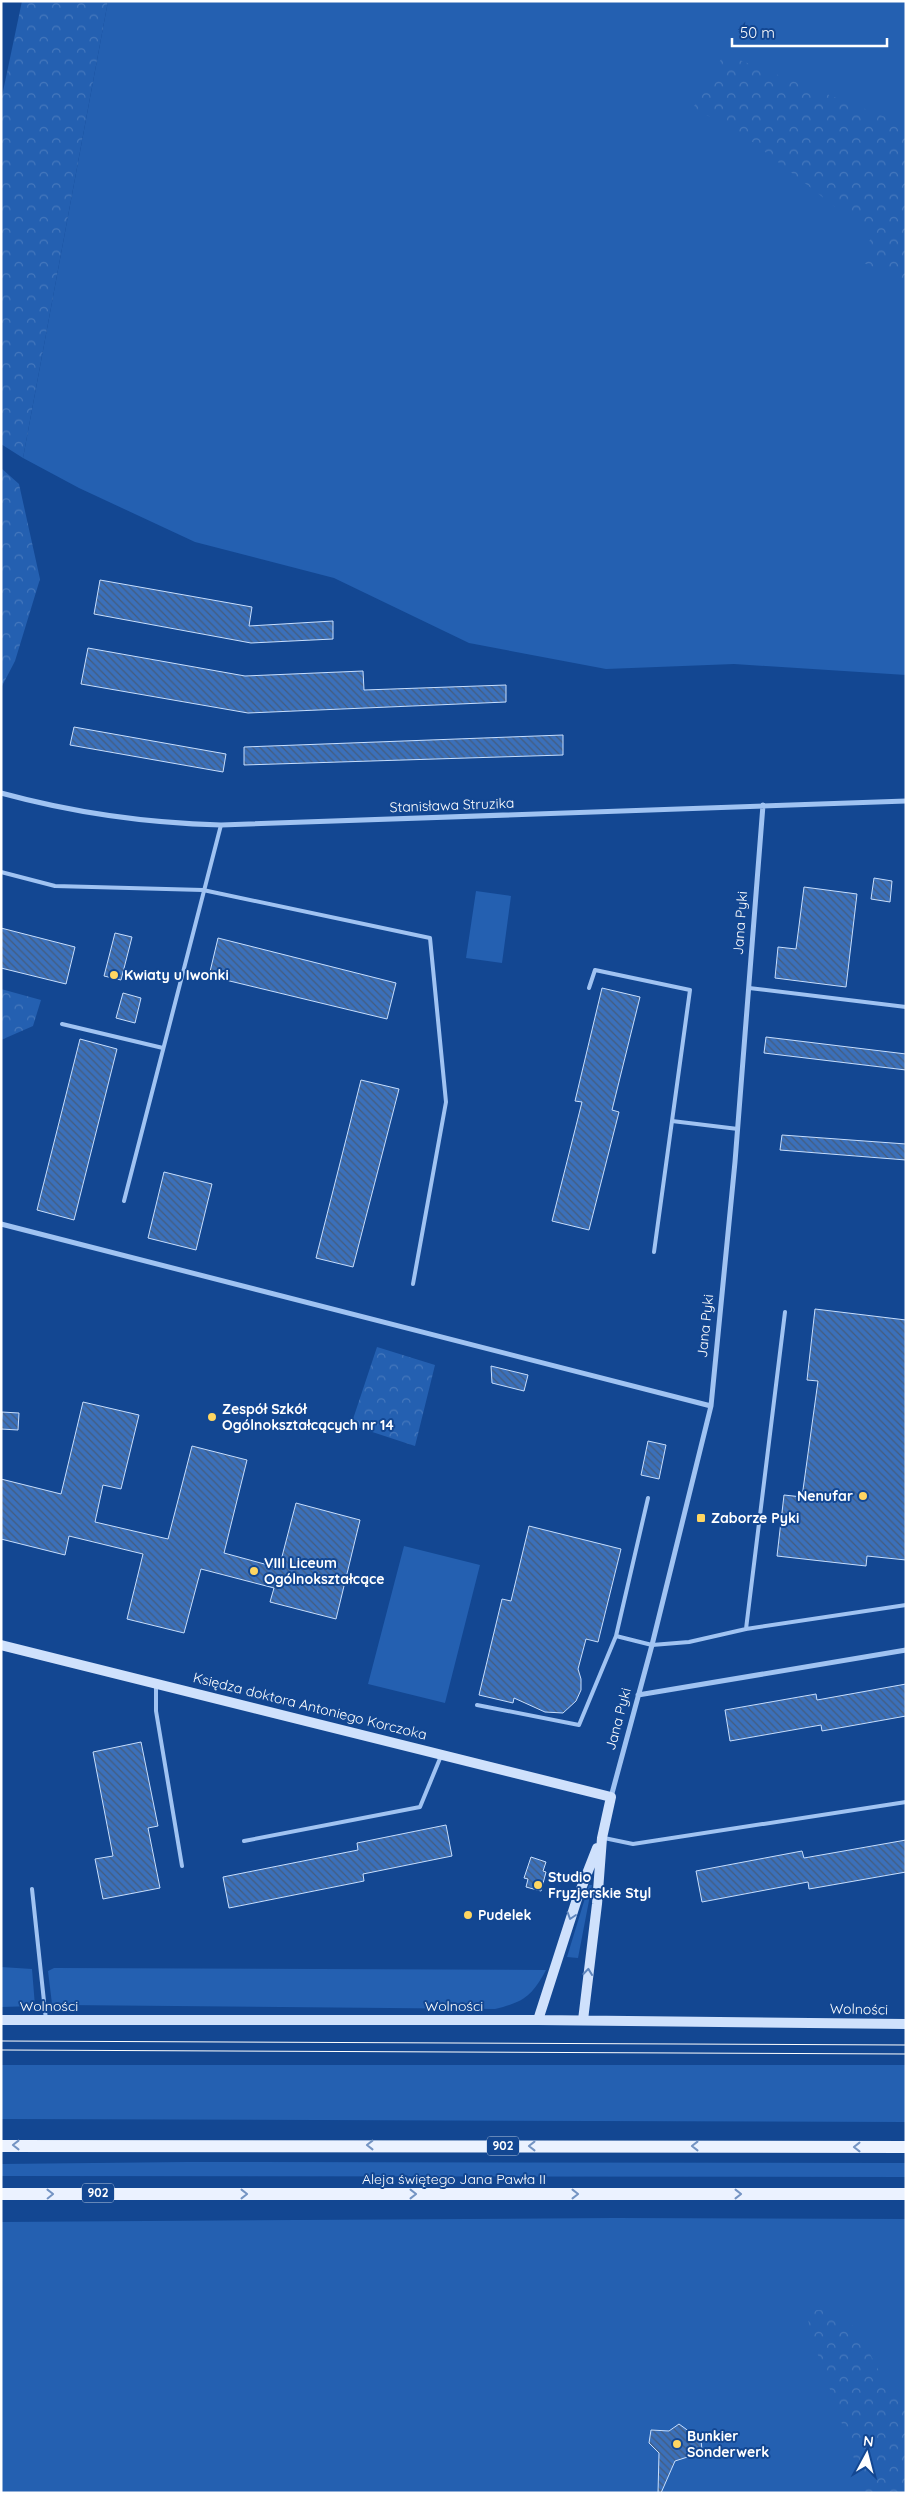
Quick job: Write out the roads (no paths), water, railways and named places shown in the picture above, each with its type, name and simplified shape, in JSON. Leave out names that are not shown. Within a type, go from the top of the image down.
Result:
[{"type":"main road","name":"902","points":[[1,2146],[906,2147]]},
{"type":"main road","name":"Aleja świętego Jana Pawła II","points":[[1,2194],[906,2194]]},
{"type":"street","name":"Stanisława Struzika","points":[[1,793],[62,809],[97,815],[181,824],[906,801]]},
{"type":"street","name":"Jana Pyki","points":[[583,2020],[597,1904],[602,1838],[711,1406],[738,1129],[763,805]]},
{"type":"street","points":[[1,1224],[711,1406]]},
{"type":"street","name":"Księdza doktora Antoniego Korczoka","points":[[1,1645],[156,1682],[611,1797]]},
{"type":"street","points":[[638,1695],[906,1650]]},
{"type":"street","name":"Jana Pyki","points":[[538,2020],[577,1899],[602,1838]]},
{"type":"street","name":"Wolności","points":[[1,2020],[583,2020],[906,2024]]},
{"type":"lane","points":[[124,1201],[221,824]]},
{"type":"lane","points":[[1,872],[54,886],[203,890],[430,938],[446,1102],[413,1284]]},
{"type":"lane","points":[[589,988],[595,970],[690,990],[654,1252]]},
{"type":"lane","points":[[749,988],[906,1007]]},
{"type":"lane","points":[[62,1024],[163,1048]]},
{"type":"lane","points":[[672,1121],[738,1129]]},
{"type":"lane","points":[[746,1629],[785,1312]]},
{"type":"lane","points":[[477,1705],[579,1725],[616,1636],[648,1498]]},
{"type":"lane","points":[[616,1636],[652,1645],[689,1642],[746,1629],[906,1605]]},
{"type":"lane","points":[[156,1682],[156,1711],[182,1866]]},
{"type":"lane","points":[[244,1841],[420,1807],[442,1754]]},
{"type":"lane","points":[[602,1838],[633,1844],[906,1802]]},
{"type":"lane","points":[[32,1889],[46,2020]]},
{"type":"tram line","points":[[1,2041],[906,2045]]},
{"type":"tram line","points":[[1,2050],[906,2054]]},
{"type":"place","name":"Kwiaty u Iwonki","points":[[114,975]]},
{"type":"place","name":"Zespół Szkół Ogólnokształcących nr 14","points":[[212,1417]]},
{"type":"place","name":"Nenufar","points":[[863,1496]]},
{"type":"place","name":"Zaborze Pyki","points":[[701,1518]]},
{"type":"place","name":"VIII Liceum Ogólnokształcące","points":[[254,1571]]},
{"type":"place","name":"Studio Fryzjerskie Styl","points":[[538,1885]]},
{"type":"place","name":"Pudelek","points":[[468,1915]]},
{"type":"place","name":"Bunkier Sonderwerk","points":[[677,2444]]}]
